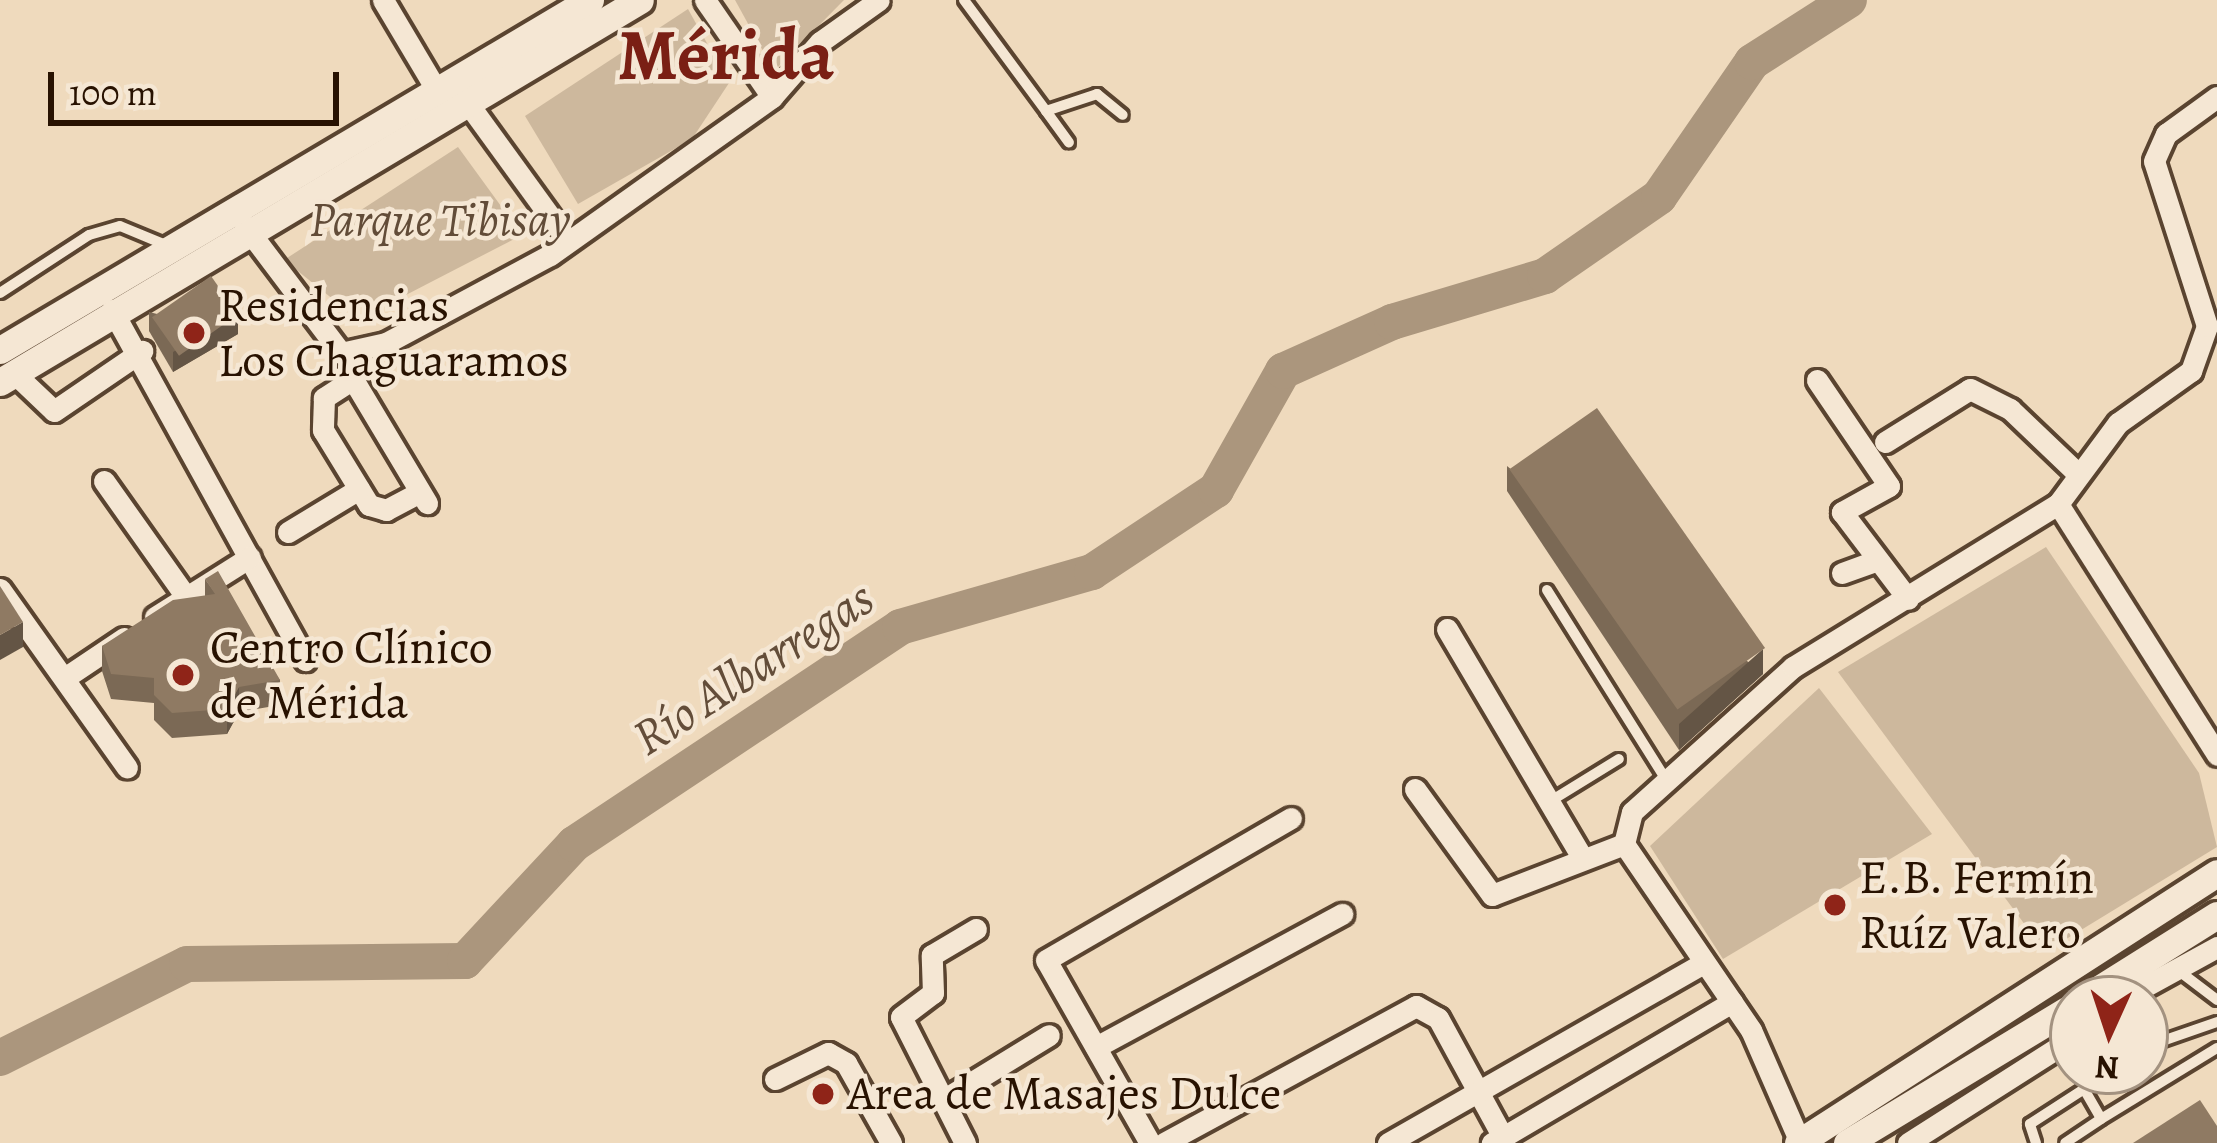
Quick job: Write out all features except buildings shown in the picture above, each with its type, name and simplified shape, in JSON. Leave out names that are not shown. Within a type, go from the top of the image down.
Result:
[{"type":"street","points":[[382,0],[434,86]]},
{"type":"street","points":[[5,368],[172,248],[434,86],[590,0]]},
{"type":"street","points":[[5,368],[640,0]]},
{"type":"street","points":[[705,0],[772,97]]},
{"type":"street","points":[[341,353],[386,343],[567,240],[772,97],[820,42],[879,0]]},
{"type":"street","points":[[2217,97],[2166,134],[2154,161],[2207,348],[2119,422],[2058,504],[1793,667],[1632,812],[1624,844],[1732,1002],[1799,1143],[2217,873]]},
{"type":"street","points":[[464,98],[567,240]]},
{"type":"street","points":[[245,226],[341,353],[424,498],[377,510],[359,489],[321,418],[324,398],[353,380]]},
{"type":"street","points":[[112,310],[142,351],[305,660]]},
{"type":"street","points":[[5,368],[55,411],[142,351]]},
{"type":"street","points":[[1817,380],[1888,486],[1842,512],[1872,562],[1908,599]]},
{"type":"street","points":[[1885,442],[1970,389],[2010,409],[2078,474]]},
{"type":"street","points":[[104,481],[184,594]]},
{"type":"street","points":[[289,532],[359,489]]},
{"type":"street","points":[[2058,504],[2217,755]]},
{"type":"street","points":[[66,677],[184,594],[250,557]]},
{"type":"street","points":[[1842,573],[1872,562]]},
{"type":"street","points":[[0,590],[128,768]]},
{"type":"street","points":[[1447,629],[1582,859]]},
{"type":"street","points":[[1415,789],[1492,895],[1624,844]]},
{"type":"street","points":[[1150,1143],[1049,973],[1048,953],[1291,818]]},
{"type":"street","points":[[1096,1047],[1342,914]]},
{"type":"street","points":[[2122,975],[2217,915]]},
{"type":"street","points":[[965,1143],[901,1017],[933,993],[937,950],[976,929]]},
{"type":"street","points":[[2169,977],[2217,946]]},
{"type":"street","points":[[1388,1143],[1703,963]]},
{"type":"street","points":[[2169,976],[2179,971]]},
{"type":"street","points":[[1164,1143],[1416,1006],[1438,1018],[1478,1092],[1497,1140],[1732,1002]]},
{"type":"street","points":[[1859,1138],[2049,1023]]},
{"type":"street","points":[[2019,1044],[2049,1032]]},
{"type":"street","points":[[943,1100],[1049,1035]]},
{"type":"street","points":[[775,1079],[828,1053],[846,1063],[891,1143]]},
{"type":"street","points":[[1908,1143],[2049,1053]]},
{"type":"lane","points":[[964,0],[1070,143]]},
{"type":"lane","points":[[1046,111],[1096,94],[1124,116]]},
{"type":"lane","points":[[0,293],[120,226],[172,248]]},
{"type":"lane","points":[[1547,590],[1667,781]]},
{"type":"lane","points":[[1550,802],[1619,758]]},
{"type":"lane","points":[[2179,971],[2217,1000]]},
{"type":"lane","points":[[2169,1039],[2217,1022]]},
{"type":"lane","points":[[2065,1143],[2217,1048]]},
{"type":"lane","points":[[2036,1143],[2030,1124],[2075,1095]]},
{"type":"lane","points":[[2088,1095],[2102,1119]]},
{"type":"green space","points":[[735,0],[844,0],[774,71]]},
{"type":"green space","name":"Parque Tibisay","points":[[688,9],[729,83],[692,139],[578,204],[525,116]]},
{"type":"green space","name":"Parque Tibisay","points":[[458,147],[522,235],[402,297],[344,308],[284,260]]},
{"type":"green space","points":[[2046,547],[2199,773],[2217,847],[2045,952],[1838,672]]},
{"type":"green space","points":[[1819,688],[1932,834],[1723,959],[1650,846]]},
{"type":"waterway","name":"Río Albarregas","points":[[0,1058],[187,964],[465,961],[574,844],[900,627],[1092,572],[1216,490],[1283,371],[1392,322],[1545,276],[1659,197],[1752,62],[1849,0]]},
{"type":"place","name":"Residencias Los Chaguaramos","points":[[194,333]]},
{"type":"place","name":"Centro Clínico de Mérida","points":[[183,675]]},
{"type":"place","name":"E.B. Fermín Ruíz Valero","points":[[1835,905]]},
{"type":"place","name":"Area de Masajes Dulce","points":[[823,1094]]},
{"type":"district","name":"Mérida","points":[[726,55]]}]
